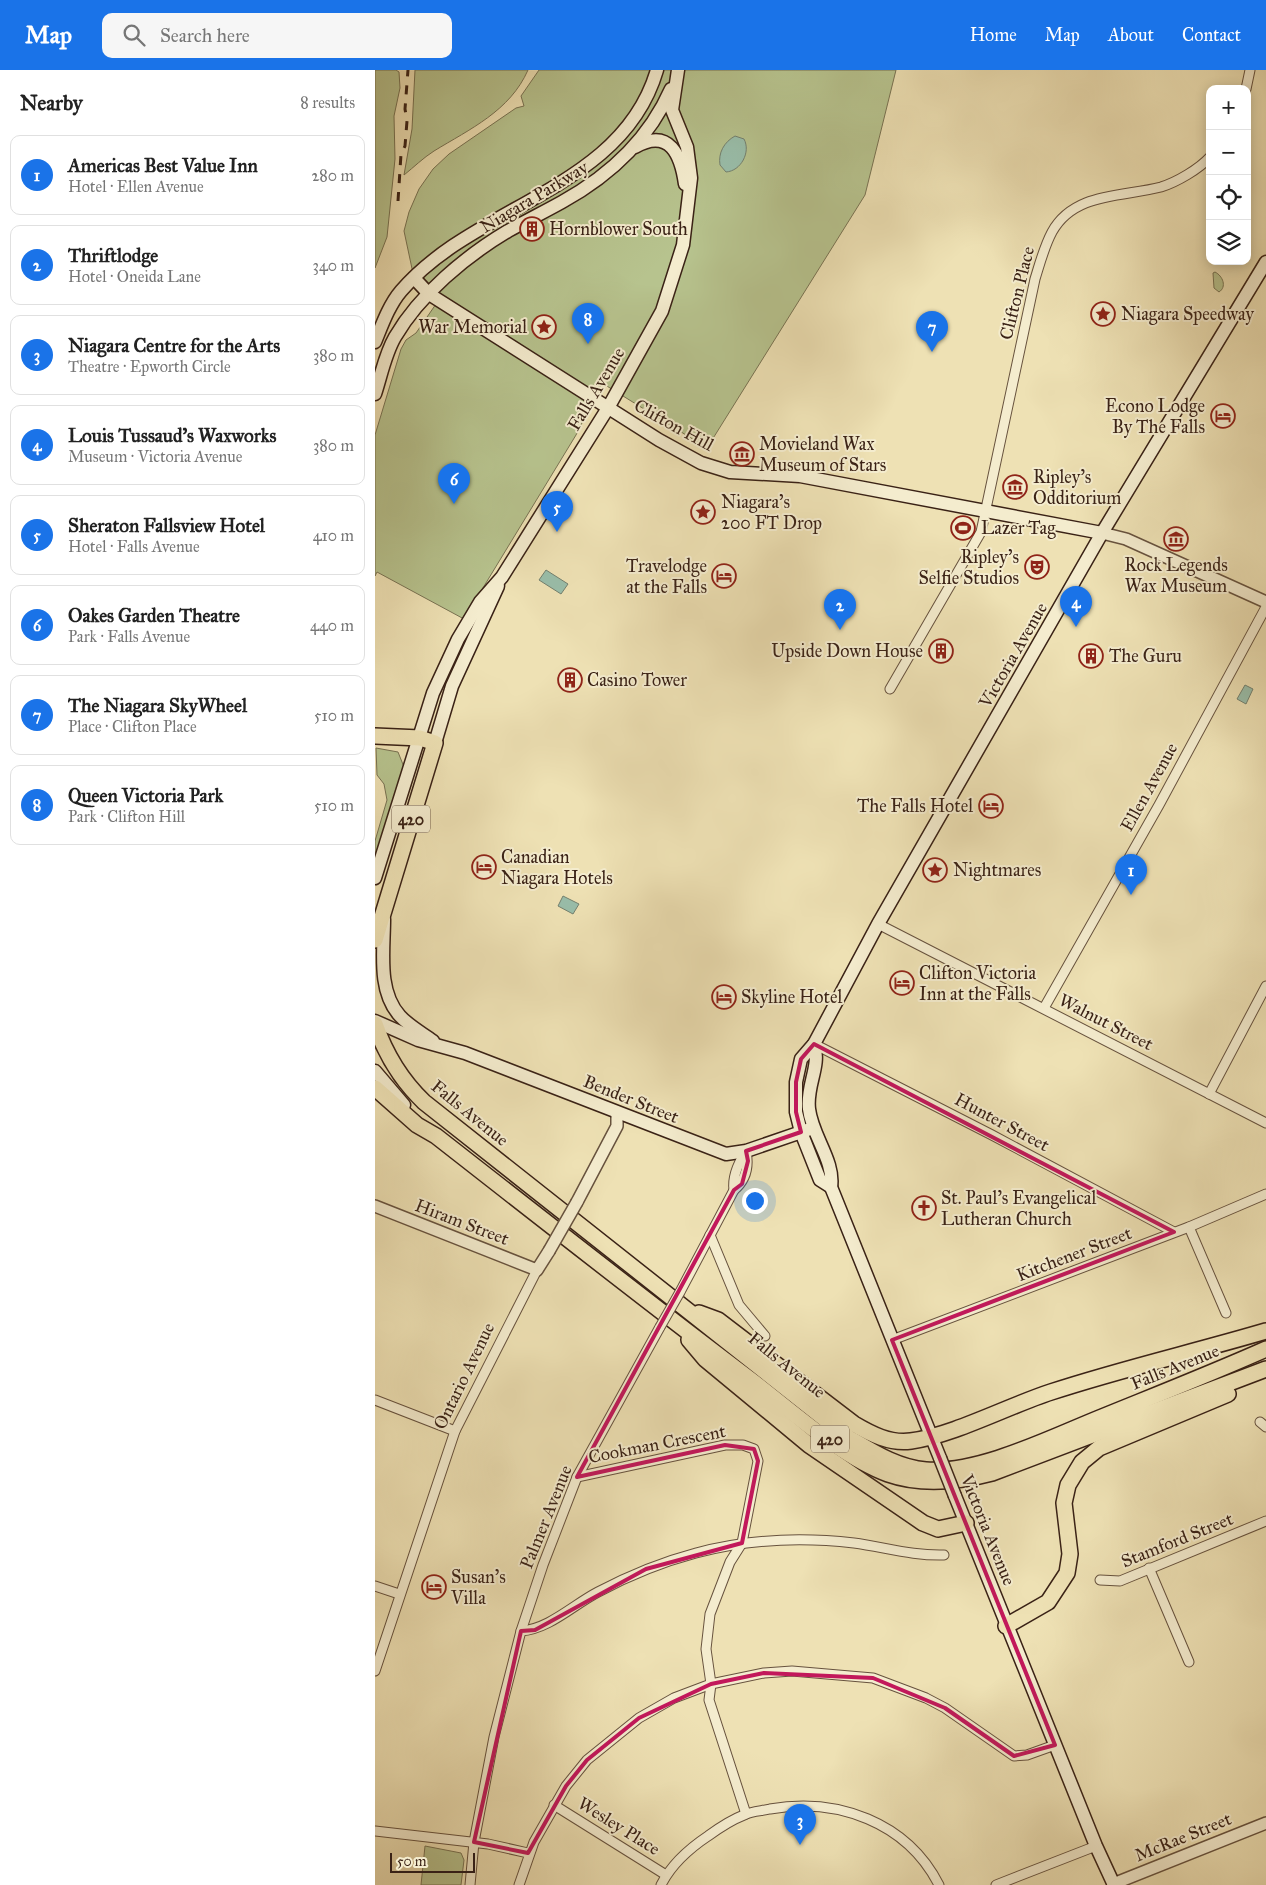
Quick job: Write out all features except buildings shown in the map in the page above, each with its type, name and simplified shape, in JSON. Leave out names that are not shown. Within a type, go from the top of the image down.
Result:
[{"type":"highway","points":[[375,736],[419,738],[435,743]]},
{"type":"highway","name":"Falls Avenue","points":[[375,940],[384,905],[435,743]]},
{"type":"highway","name":"Falls Avenue","points":[[375,1023],[390,1059],[405,1081],[424,1102],[849,1438],[890,1461],[925,1470],[948,1470],[982,1464],[1266,1349]]},
{"type":"highway","points":[[375,1088],[417,1125],[436,1136]]},
{"type":"highway","name":"Falls Avenue","points":[[436,1136],[675,1323],[854,1458],[888,1474],[928,1482],[970,1478],[1010,1467],[1266,1370]]},
{"type":"highway","points":[[688,1310],[718,1320],[854,1424],[874,1436],[909,1441],[931,1436],[1051,1392],[1266,1332]]},
{"type":"highway","points":[[675,1323],[705,1359],[809,1445],[871,1489],[923,1523],[937,1529],[966,1523]]},
{"type":"highway","points":[[1007,1626],[1048,1602],[1067,1573],[1070,1554],[1064,1502],[1068,1485],[1082,1462],[1099,1448],[1232,1392],[1266,1370]]},
{"type":"main road","name":"Niagara Parkway","points":[[375,342],[400,292],[437,257],[465,236],[570,177],[597,158],[619,138],[645,101],[657,70]]},
{"type":"main road","name":"Niagara Parkway","points":[[375,394],[395,337],[429,294],[452,272],[495,240],[572,196],[610,170],[631,150],[658,114],[671,90],[677,70]]},
{"type":"main road","name":"Falls Avenue","points":[[435,743],[453,686],[502,577],[608,408],[662,312],[680,260],[691,178],[689,157],[672,110],[677,70]]},
{"type":"main road","name":"Falls Avenue","points":[[631,150],[655,140],[663,141],[671,146],[680,161],[688,207]]},
{"type":"main road","name":"Victoria Avenue","points":[[1114,1884],[1096,1846],[831,1187],[821,1180],[807,1130],[796,1112],[797,1082],[801,1059],[814,1044],[878,924],[1102,533],[1266,262]]},
{"type":"main road","name":"Clifton Hill","points":[[414,278],[429,294],[684,455],[730,472],[800,476],[1102,533]]},
{"type":"main road","name":"Falls Avenue","points":[[376,876],[433,693],[458,639],[480,602],[502,577]]},
{"type":"main road","name":"Bender Street","points":[[384,905],[384,975],[390,1000],[405,1021],[437,1044]]},
{"type":"main road","name":"Bender Street","points":[[375,1023],[418,1040],[437,1044],[727,1154],[747,1151],[807,1130]]},
{"type":"main road","name":"Falls Avenue","points":[[375,1071],[397,1099],[436,1136]]},
{"type":"street","points":[[1247,85],[1250,70]]},
{"type":"street","name":"Clifton Place","points":[[890,689],[981,532],[988,510],[1007,404],[1035,279],[1044,249],[1053,230],[1066,215],[1086,203],[1106,196],[1161,187],[1175,181],[1206,160]]},
{"type":"street","points":[[1102,533],[1126,540],[1266,602]]},
{"type":"street","name":"Ellen Avenue","points":[[1044,1008],[1159,805],[1266,607]]},
{"type":"street","name":"Walnut Street","points":[[878,924],[1266,1124]]},
{"type":"street","points":[[1209,1094],[1266,986]]},
{"type":"street","name":"Hunter Street","points":[[814,1044],[992,1134],[1174,1232]]},
{"type":"street","name":"Ontario Avenue","points":[[375,1671],[399,1594],[455,1431],[537,1270],[577,1202],[617,1126],[617,1112]]},
{"type":"street","name":"Palmer Avenue","points":[[470,1885],[474,1842],[495,1738],[521,1631],[543,1566],[577,1477],[680,1292],[734,1190],[742,1184],[748,1160],[747,1151]]},
{"type":"street","name":"Kitchener Street","points":[[892,1340],[1189,1227],[1266,1194]]},
{"type":"street","name":"Hiram Street","points":[[375,1206],[537,1270]]},
{"type":"street","points":[[1189,1227],[1226,1313]]},
{"type":"street","points":[[710,1235],[739,1305],[765,1336]]},
{"type":"street","points":[[375,1400],[455,1431]]},
{"type":"street","name":"Cookman Crescent","points":[[577,1477],[725,1445],[743,1445],[754,1449],[758,1461],[742,1543]]},
{"type":"street","name":"Stamford Street","points":[[1100,1580],[1120,1581],[1266,1521]]},
{"type":"street","points":[[521,1631],[535,1630],[598,1592],[646,1570],[695,1553],[742,1543],[797,1540],[854,1544],[928,1555],[944,1555]]},
{"type":"street","points":[[742,1543],[730,1562],[709,1614],[706,1649],[711,1684],[709,1700],[746,1814]]},
{"type":"street","points":[[1149,1568],[1189,1662]]},
{"type":"street","points":[[375,1586],[399,1594]]},
{"type":"street","points":[[519,1885],[528,1853],[554,1805],[566,1786],[587,1760],[639,1718],[674,1698],[711,1684],[764,1673],[793,1671],[873,1678],[926,1698],[945,1708],[1014,1756],[1027,1755],[1055,1745]]},
{"type":"street","name":"Wesley Place","points":[[554,1805],[666,1875]]},
{"type":"street","points":[[661,1885],[666,1875],[692,1846],[721,1826],[746,1814],[790,1806],[817,1805],[871,1819],[891,1831],[912,1850],[934,1875],[939,1885]]},
{"type":"street","name":"McRae Street","points":[[1114,1884],[1266,1823]]},
{"type":"street","points":[[375,1831],[474,1842],[528,1853]]},
{"type":"street","points":[[996,1885],[1096,1846]]},
{"type":"highlighted area","points":[[814,1044],[1174,1232],[892,1340],[1055,1745],[1014,1756],[945,1708],[873,1678],[764,1673],[711,1684],[639,1718],[587,1760],[566,1786],[528,1853],[474,1842],[521,1631],[535,1630],[646,1569],[742,1543],[758,1461],[754,1449],[725,1445],[577,1477],[734,1190],[742,1184],[748,1161],[746,1151],[801,1132],[796,1112],[796,1082],[801,1059]]},
{"type":"shaded area","points":[[375,70],[396,70],[399,72],[400,88],[394,116],[395,159],[387,237],[375,268]]},
{"type":"shaded area","points":[[415,70],[528,70],[511,97],[500,108],[475,127],[430,154],[404,175],[412,129]]},
{"type":"shaded area","points":[[539,70],[896,70],[865,195],[707,448],[602,383],[576,435],[464,619],[377,572],[375,576],[375,435],[401,349],[406,340],[416,333],[436,304],[414,278],[404,231],[409,212],[419,189],[433,169],[449,154],[516,108],[524,106],[521,96]]},
{"type":"shaded area","points":[[735,136],[744,139],[746,144],[745,155],[740,165],[726,172],[720,165],[721,152],[728,141]]},
{"type":"shaded area","points":[[1215,272],[1223,282],[1223,287],[1219,292],[1214,288],[1213,273]]},
{"type":"shaded area","points":[[546,570],[568,584],[561,594],[539,580]]},
{"type":"shaded area","points":[[1245,685],[1253,689],[1246,704],[1237,699]]},
{"type":"shaded area","points":[[376,748],[398,752],[404,767],[375,864],[375,841],[387,800],[384,784],[377,775]]},
{"type":"shaded area","points":[[563,896],[579,904],[573,914],[558,906]]},
{"type":"shaded area","points":[[425,1846],[461,1853],[464,1860],[461,1885],[421,1885]]},
{"type":"railway","points":[[398,201],[401,154],[405,146],[407,121],[405,109],[408,70]]},
{"type":"place","name":"Hornblower South","points":[[532,229]]},
{"type":"place","name":"Niagara Speedway","points":[[1103,314]]},
{"type":"place","name":"War Memorial","points":[[544,327]]},
{"type":"place","name":"Queen Victoria Park","points":[[588,344]]},
{"type":"place","name":"The Niagara SkyWheel","points":[[932,352]]},
{"type":"place","name":"Econo Lodge By The Falls","points":[[1223,416]]},
{"type":"place","name":"Movieland Wax Museum of Stars","points":[[742,454]]},
{"type":"place","name":"Ripley's Odditorium","points":[[1015,487]]},
{"type":"place","name":"Oakes Garden Theatre","points":[[454,504]]},
{"type":"place","name":"Niagara's 200 FT Drop","points":[[703,512]]},
{"type":"place","name":"Lazer Tag","points":[[963,528]]},
{"type":"place","name":"Sheraton Fallsview Hotel","points":[[557,532]]},
{"type":"place","name":"Rock Legends Wax Museum","points":[[1176,539]]},
{"type":"place","name":"Ripley's Selfie Studios","points":[[1037,567]]},
{"type":"place","name":"Travelodge at the Falls","points":[[724,576]]},
{"type":"place","name":"Louis Tussaud's Waxworks","points":[[1076,627]]},
{"type":"place","name":"Thriftlodge","points":[[840,630]]},
{"type":"place","name":"Upside Down House","points":[[941,651]]},
{"type":"place","name":"The Guru","points":[[1091,656]]},
{"type":"place","name":"Casino Tower","points":[[570,680]]},
{"type":"place","name":"The Falls Hotel","points":[[991,806]]},
{"type":"place","name":"Canadian Niagara Hotels","points":[[484,867]]},
{"type":"place","name":"Nightmares","points":[[935,870]]},
{"type":"place","name":"Americas Best Value Inn","points":[[1131,895]]},
{"type":"place","name":"Clifton Victoria Inn at the Falls","points":[[902,983]]},
{"type":"place","name":"Skyline Hotel","points":[[724,997]]},
{"type":"place","name":"St. Paul's Evangelical Lutheran Church","points":[[924,1208]]},
{"type":"place","name":"Susan’s Villa","points":[[434,1587]]},
{"type":"place","name":"Niagara Centre for the Arts","points":[[800,1845]]}]
